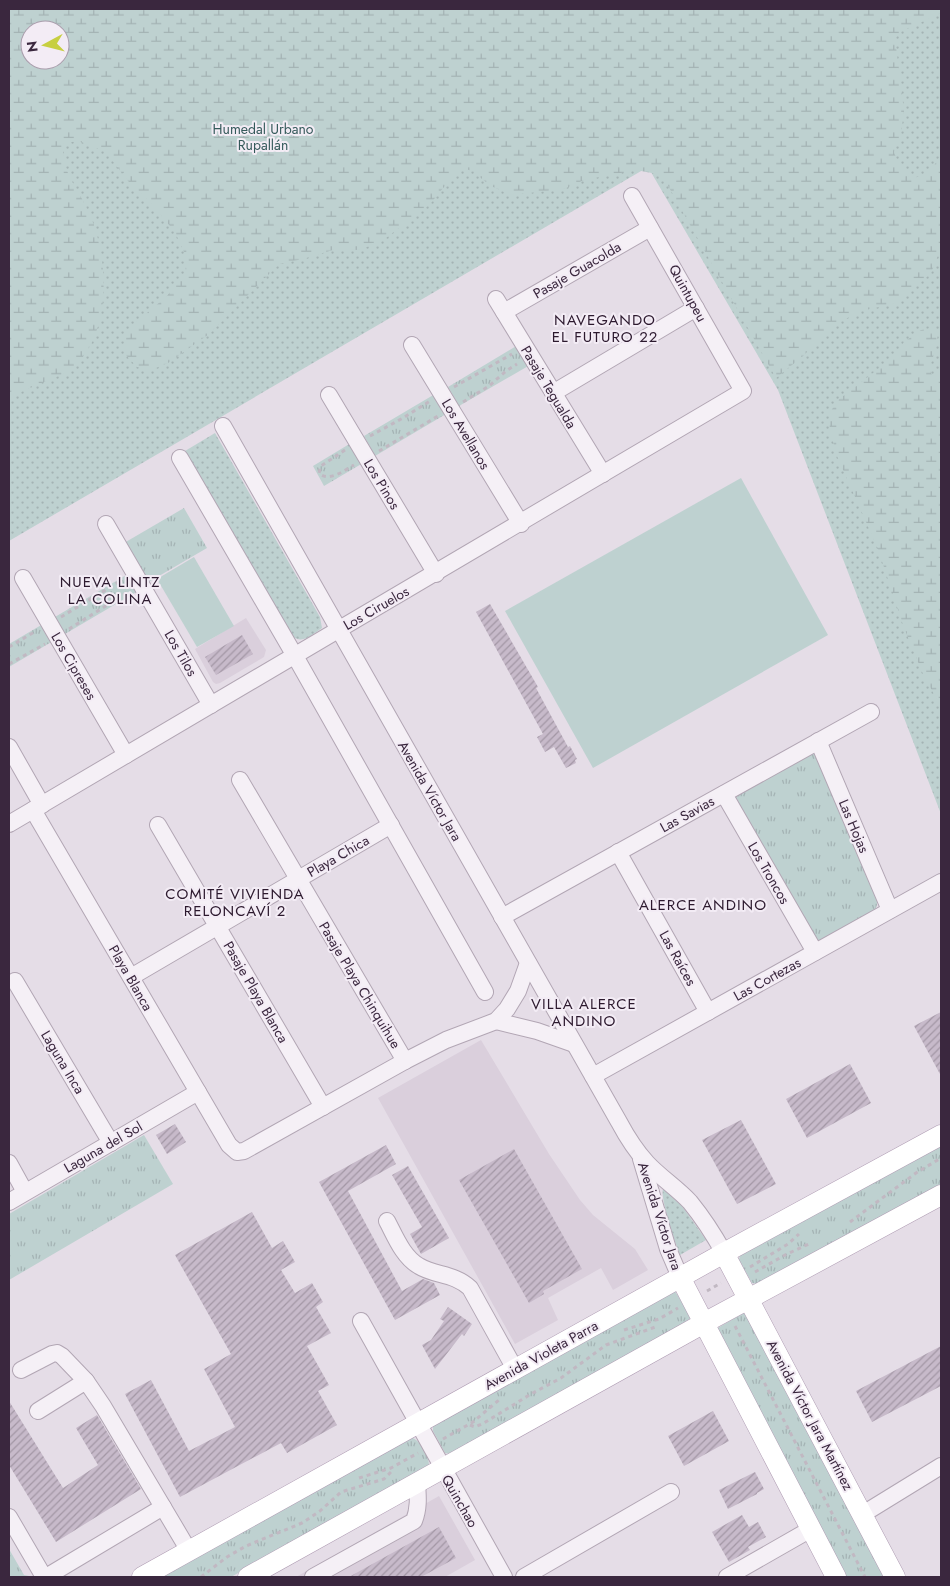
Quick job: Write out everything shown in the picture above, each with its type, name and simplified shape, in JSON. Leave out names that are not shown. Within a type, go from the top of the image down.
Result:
[{"type":"main road","name":"Avenida Violeta Parra","points":[[142,1577],[680,1277],[941,1135]]},
{"type":"main road","points":[[248,1577],[704,1323],[941,1195]]},
{"type":"main road","name":"Avenida Víctor Jara Martínez","points":[[724,1253],[895,1577]]},
{"type":"main road","points":[[680,1277],[836,1577]]},
{"type":"street","name":"Quintupeu","points":[[632,196],[743,391]]},
{"type":"street","name":"Pasaje Guacolda","points":[[500,306],[650,228]]},
{"type":"street","name":"Pasaje Tegualda","points":[[500,306],[603,474]]},
{"type":"street","points":[[553,393],[696,308]]},
{"type":"street","name":"Los Avellanos","points":[[412,345],[521,524]]},
{"type":"street","name":"Los Ciruelos","points":[[9,824],[521,524],[743,391]]},
{"type":"street","name":"Los Pinos","points":[[329,395],[436,574]]},
{"type":"street","name":"Avenida Víctor Jara","points":[[223,426],[623,1129],[644,1159],[692,1205],[712,1232],[724,1253]]},
{"type":"street","points":[[180,458],[295,656],[485,992]]},
{"type":"street","name":"Los Tilos","points":[[106,524],[211,705]]},
{"type":"street","name":"Los Cipreses","points":[[23,578],[126,755]]},
{"type":"street","name":"Las Savias","points":[[502,917],[871,712]]},
{"type":"street","name":"Las Hojas","points":[[818,741],[890,910]]},
{"type":"street","name":"Playa Blanca","points":[[9,747],[37,807],[131,977],[229,1146],[237,1152],[244,1151],[323,1107]]},
{"type":"street","name":"Pasaje Playa Chinquihue","points":[[240,780],[405,1061]]},
{"type":"street","name":"Los Troncos","points":[[724,794],[815,952]]},
{"type":"street","name":"Pasaje Playa Blanca","points":[[158,825],[323,1107]]},
{"type":"street","name":"Playa Chica","points":[[131,977],[391,825]]},
{"type":"street","name":"Las Raíces","points":[[618,852],[708,1012]]},
{"type":"street","name":"Las Cortezas","points":[[593,1076],[941,882]]},
{"type":"street","points":[[323,1107],[446,1040],[496,1021],[507,1009],[518,991],[528,962]]},
{"type":"street","name":"Laguna Inca","points":[[15,981],[111,1142]]},
{"type":"street","points":[[496,1021],[537,1031],[574,1044]]},
{"type":"street","name":"Laguna del Sol","points":[[9,1202],[198,1092]]},
{"type":"street","name":"Avenida Víctor Jara","points":[[644,1159],[668,1249],[680,1277]]},
{"type":"street","points":[[9,1163],[25,1192]]},
{"type":"street","points":[[387,1221],[406,1254],[419,1266],[463,1282],[470,1288],[516,1369]]},
{"type":"street","name":"Quinchao","points":[[361,1322],[504,1577]]},
{"type":"street","points":[[21,1370],[57,1353],[86,1381],[104,1406],[189,1551]]},
{"type":"street","points":[[38,1411],[86,1381]]},
{"type":"street","points":[[863,1514],[941,1466]]},
{"type":"street","points":[[313,1577],[414,1521],[418,1500],[417,1483]]},
{"type":"street","points":[[524,1577],[671,1492]]},
{"type":"street","points":[[9,1517],[45,1577],[163,1507]]},
{"type":"street","points":[[727,1577],[811,1529]]},
{"type":"path","points":[[528,352],[489,386],[451,409],[340,473],[327,478],[322,477],[319,473],[321,466],[442,394],[528,352]]},
{"type":"path","points":[[9,647],[53,630],[117,600],[138,578]]},
{"type":"path","points":[[9,664],[53,630],[138,578]]},
{"type":"path","points":[[844,1226],[916,1173],[941,1158]]},
{"type":"path","points":[[755,1272],[785,1255],[819,1240]]},
{"type":"path","points":[[733,1323],[864,1577]]},
{"type":"path","points":[[470,1424],[475,1427],[484,1423],[561,1378],[606,1345],[662,1324]]},
{"type":"path","points":[[201,1577],[227,1557],[246,1546],[302,1523],[320,1511],[341,1492],[384,1479],[392,1471],[391,1468]]},
{"type":"shaded area","points":[[246,618],[266,650],[264,657],[216,684],[213,682],[195,649]]},
{"type":"shaded area","points":[[481,1040],[549,1154],[580,1200],[593,1215],[635,1249],[648,1270],[613,1290],[601,1268],[548,1298],[558,1320],[515,1344],[378,1098]]},
{"type":"shaded area","points":[[439,1496],[475,1560],[445,1577],[296,1577]]},
{"type":"green space","name":"Humedal Urbano Rupallán","points":[[9,9],[941,9],[941,814],[778,390],[648,167],[9,541]]},
{"type":"green space","name":"Humedal Urbano Rupallán","points":[[9,9],[941,9],[941,13],[900,32],[895,39],[904,111],[901,133],[894,152],[899,166],[911,179],[929,173],[941,155],[941,248],[931,273],[897,303],[861,311],[834,325],[803,356],[776,378],[662,175],[636,170],[584,180],[564,189],[511,195],[491,186],[472,171],[466,169],[458,170],[430,204],[382,241],[359,250],[336,249],[279,264],[209,334],[168,363],[151,370],[137,367],[125,354],[125,336],[134,324],[167,296],[186,273],[184,252],[175,232],[149,201],[128,181],[106,152],[79,141],[64,143],[64,161],[96,231],[101,251],[103,295],[94,337],[85,355],[64,374],[9,397]]},
{"type":"green space","points":[[932,328],[938,333],[936,348],[929,369],[932,375],[941,375],[941,707],[923,674],[903,625],[878,549],[837,456],[830,431],[829,414],[838,400],[895,356],[904,342],[921,330]]},
{"type":"green space","points":[[518,345],[530,365],[459,406],[448,387]]},
{"type":"green space","points":[[435,394],[446,414],[375,456],[364,436]]},
{"type":"green space","points":[[215,433],[320,617],[322,628],[305,639],[293,637],[185,451]]},
{"type":"green space","points":[[351,443],[363,463],[324,486],[313,466]]},
{"type":"green space","points":[[741,478],[828,635],[593,768],[505,611]]},
{"type":"green space","points":[[184,508],[207,548],[147,583],[124,543]]},
{"type":"green space","points":[[194,557],[234,626],[197,647],[157,579]]},
{"type":"green space","points":[[128,574],[138,591],[9,667],[9,644]]},
{"type":"green space","points":[[809,753],[814,753],[818,756],[877,898],[875,910],[817,942],[734,797],[736,793]]},
{"type":"green space","points":[[144,1135],[173,1184],[9,1280],[9,1214]]},
{"type":"green space","points":[[941,1145],[941,1185],[758,1284],[752,1283],[739,1260],[740,1255]]},
{"type":"green space","points":[[663,1189],[682,1206],[706,1240],[680,1255],[666,1211]]},
{"type":"green space","points":[[675,1291],[691,1318],[651,1344],[450,1454],[445,1453],[433,1431],[433,1426]]},
{"type":"green space","points":[[745,1312],[884,1577],[846,1577],[716,1329]]},
{"type":"green space","points":[[411,1437],[424,1449],[429,1466],[231,1577],[158,1577]]},
{"type":"green space","points":[[9,1549],[24,1575],[34,1577],[9,1577]]},
{"type":"building","points":[[490,604],[538,687],[536,688],[568,747],[570,746],[577,759],[575,760],[576,763],[566,768],[554,747],[545,752],[537,737],[543,734],[476,612]]},
{"type":"building","points":[[242,635],[253,654],[216,675],[205,657]]},
{"type":"building","points":[[941,1012],[941,1076],[914,1026]]},
{"type":"building","points":[[850,1064],[871,1103],[807,1138],[786,1099]]},
{"type":"building","points":[[741,1120],[776,1184],[737,1204],[702,1140]]},
{"type":"building","points":[[175,1124],[186,1142],[167,1154],[156,1135]]},
{"type":"building","points":[[386,1145],[396,1164],[348,1191],[402,1291],[423,1279],[434,1283],[440,1295],[395,1320],[319,1182]]},
{"type":"building","points":[[514,1149],[582,1269],[543,1291],[544,1294],[529,1303],[459,1180]]},
{"type":"building","points":[[408,1166],[449,1238],[421,1254],[410,1234],[422,1227],[392,1175]]},
{"type":"building","points":[[252,1212],[272,1248],[283,1241],[295,1262],[281,1270],[295,1293],[312,1283],[323,1302],[316,1307],[331,1333],[307,1346],[329,1385],[318,1391],[337,1425],[287,1453],[281,1443],[180,1497],[125,1394],[151,1380],[189,1451],[235,1427],[204,1369],[231,1354],[175,1255]]},
{"type":"building","points":[[448,1307],[472,1324],[435,1369],[422,1345],[431,1340],[444,1321],[440,1319]]},
{"type":"building","points":[[941,1346],[941,1386],[872,1422],[856,1391]]},
{"type":"building","points":[[9,1401],[63,1488],[98,1465],[76,1428],[97,1415],[141,1489],[56,1542],[9,1465]]},
{"type":"building","points":[[713,1411],[729,1441],[684,1466],[668,1436]]},
{"type":"building","points":[[755,1472],[764,1489],[728,1509],[719,1490]]},
{"type":"building","points":[[742,1515],[749,1527],[758,1522],[766,1537],[748,1547],[750,1550],[729,1562],[712,1532]]},
{"type":"building","points":[[439,1527],[456,1558],[421,1577],[349,1577]]},
{"type":"district","name":"NAVEGANDO EL FUTURO 22","points":[[605,328]]},
{"type":"district","name":"NUEVA LINTZ LA COLINA","points":[[110,590]]},
{"type":"district","name":"COMITÉ VIVIENDA RELONCAVÍ 2","points":[[235,902]]},
{"type":"district","name":"ALERCE ANDINO","points":[[703,905]]},
{"type":"district","name":"VILLA ALERCE ANDINO","points":[[584,1012]]}]
